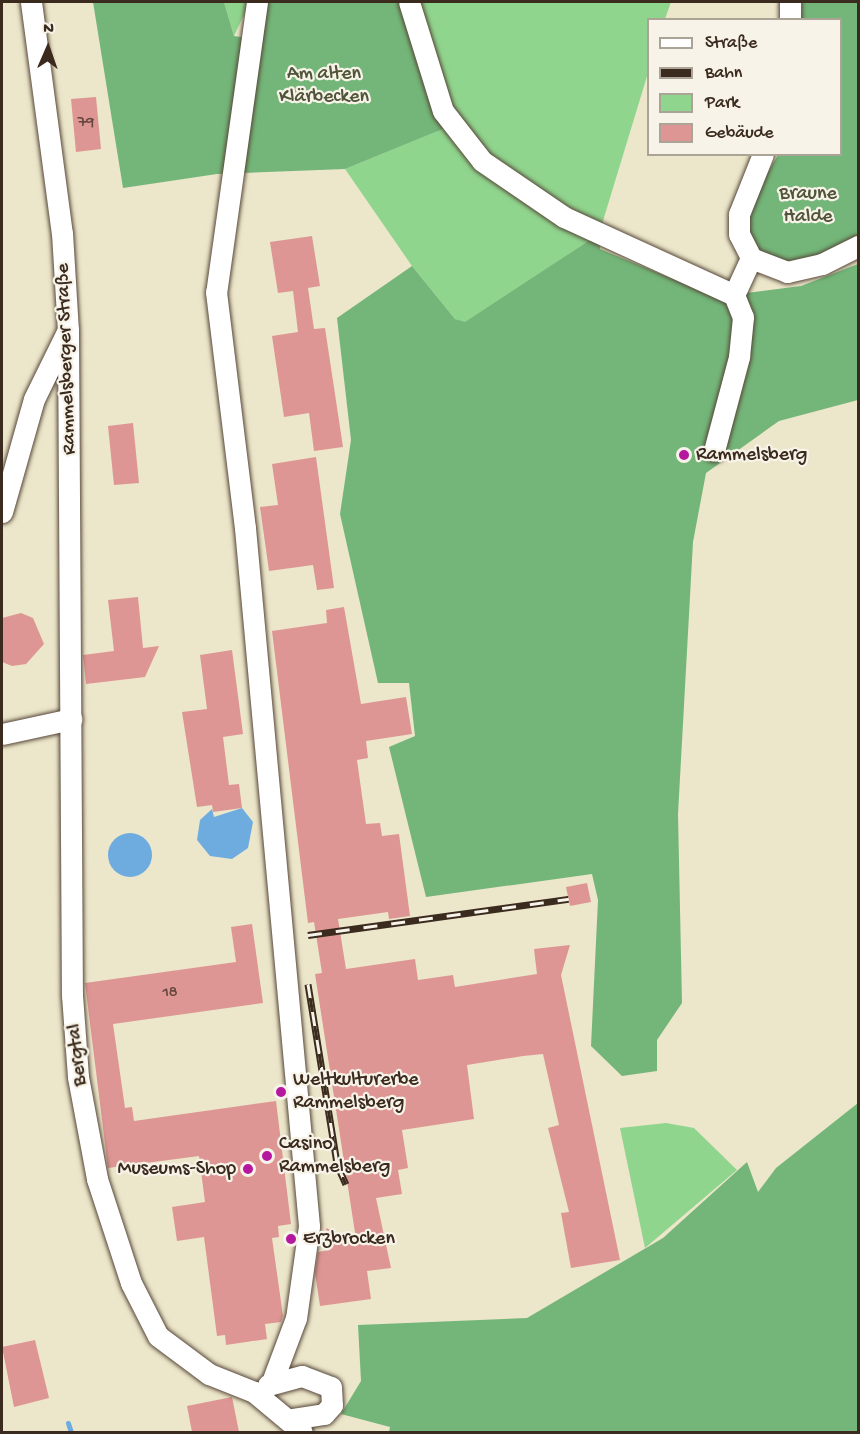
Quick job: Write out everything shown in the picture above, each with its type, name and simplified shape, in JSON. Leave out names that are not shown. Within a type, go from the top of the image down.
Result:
[{"type":"street","name":"Rammelsberger Straße","points":[[31,2],[62,233],[68,330],[71,719]]},
{"type":"street","points":[[257,2],[216,292],[245,528],[309,1226],[296,1318],[263,1387]]},
{"type":"street","points":[[409,2],[442,111],[482,161],[564,217],[734,295],[743,317],[739,357],[714,451]]},
{"type":"street","points":[[790,2],[790,18]]},
{"type":"street","points":[[762,156],[739,214],[739,234],[751,258],[787,272],[822,264],[858,246]]},
{"type":"street","points":[[734,295],[751,258]]},
{"type":"street","points":[[2,512],[34,399],[68,330]]},
{"type":"street","points":[[2,734],[71,719]]},
{"type":"street","name":"Bergtal","points":[[71,719],[72,995],[78,1077],[97,1179],[131,1283],[158,1336],[209,1374],[263,1387],[297,1426]]},
{"type":"street","points":[[263,1387],[302,1376],[331,1387],[332,1405],[324,1414],[297,1426]]},
{"type":"green space","name":"Am alten Klärbecken","points":[[93,2],[224,2],[234,36],[253,39],[267,2],[403,2],[445,128],[345,169],[217,174],[123,188]]},
{"type":"green space","points":[[224,2],[250,2],[234,36]]},
{"type":"green space","points":[[412,2],[671,2],[665,18],[647,18],[647,76],[599,234],[465,323],[455,319],[412,266],[345,169],[444,128]]},
{"type":"green space","name":"Braune Halde","points":[[802,2],[858,2],[858,237],[821,257],[778,263],[756,250],[747,224],[755,194],[777,156],[842,156],[842,18],[801,18]]},
{"type":"green space","points":[[599,234],[600,249],[716,297],[801,286],[858,264],[858,400],[779,421],[706,473],[693,542],[678,814],[682,1003],[657,1040],[657,1071],[622,1076],[591,1046],[598,900],[592,874],[426,897],[389,747],[415,736],[409,683],[378,683],[340,514],[351,440],[337,318],[412,266],[455,319],[465,322]]},
{"type":"green space","points":[[858,1103],[858,1432],[389,1432],[390,1427],[341,1414],[361,1381],[358,1325],[527,1318],[663,1238],[747,1162],[758,1192],[776,1168]]},
{"type":"green space","points":[[666,1123],[694,1128],[737,1170],[645,1248],[620,1128]]},
{"type":"water","points":[[242,808],[253,822],[248,848],[232,859],[210,856],[197,840],[200,820],[212,809],[214,817]]},
{"type":"water","points":[[130,833],[145,840],[152,855],[145,870],[130,877],[115,870],[108,855],[115,840]]},
{"type":"building","points":[[96,97],[101,149],[76,152],[71,99]]},
{"type":"building","points":[[312,236],[320,286],[308,288],[314,329],[325,328],[343,447],[314,451],[309,413],[284,417],[272,336],[298,332],[293,291],[278,293],[270,242]]},
{"type":"building","points":[[133,423],[139,483],[114,485],[108,426]]},
{"type":"building","points":[[316,457],[334,588],[317,590],[313,565],[269,571],[260,507],[278,505],[272,464]]},
{"type":"building","points":[[138,597],[143,648],[159,646],[145,677],[86,684],[83,655],[114,651],[108,600]]},
{"type":"building","points":[[344,607],[361,704],[406,697],[412,734],[366,741],[368,758],[357,760],[366,824],[380,823],[382,836],[399,834],[410,916],[389,919],[388,912],[338,919],[346,969],[415,959],[418,980],[453,975],[455,987],[537,974],[534,949],[570,945],[561,975],[620,1260],[571,1268],[561,1213],[569,1212],[548,1128],[559,1125],[543,1054],[523,1056],[467,1065],[474,1119],[402,1130],[408,1168],[398,1170],[402,1194],[376,1198],[391,1268],[367,1271],[371,1299],[320,1306],[315,1273],[318,1252],[329,1250],[326,1228],[356,1239],[315,974],[322,973],[314,922],[308,923],[272,631],[327,623],[326,610]]},
{"type":"building","points":[[21,613],[33,618],[44,644],[26,664],[12,666],[2,662],[2,618]]},
{"type":"building","points":[[232,650],[243,734],[223,737],[229,785],[239,784],[242,808],[213,812],[212,805],[197,807],[182,712],[207,709],[200,655]]},
{"type":"building","points":[[587,883],[591,902],[570,906],[566,887]]},
{"type":"building","points":[[252,924],[263,1003],[113,1024],[125,1108],[132,1107],[134,1121],[276,1101],[291,1224],[278,1226],[279,1237],[272,1238],[283,1316],[281,1322],[265,1324],[267,1339],[226,1345],[225,1335],[217,1336],[204,1237],[177,1241],[172,1207],[205,1202],[199,1156],[108,1168],[85,983],[236,962],[231,927]]},
{"type":"building","points":[[35,1340],[49,1398],[14,1407],[2,1347]]},
{"type":"building","points":[[232,1397],[239,1432],[192,1432],[187,1406]]},
{"type":"waterway","points":[[68,1423],[71,1432]]},
{"type":"railway","points":[[308,935],[569,899]]},
{"type":"railway","points":[[308,984],[337,1164],[346,1184]]},
{"type":"place","name":"Rammelsberg","points":[[684,455]]},
{"type":"place","name":"Weltkulturerbe Rammelsberg","points":[[281,1092]]},
{"type":"place","name":"Casino Rammelsberg","points":[[267,1156]]},
{"type":"place","name":"Museums-Shop","points":[[248,1169]]},
{"type":"place","name":"Erzbrocken","points":[[291,1239]]}]
